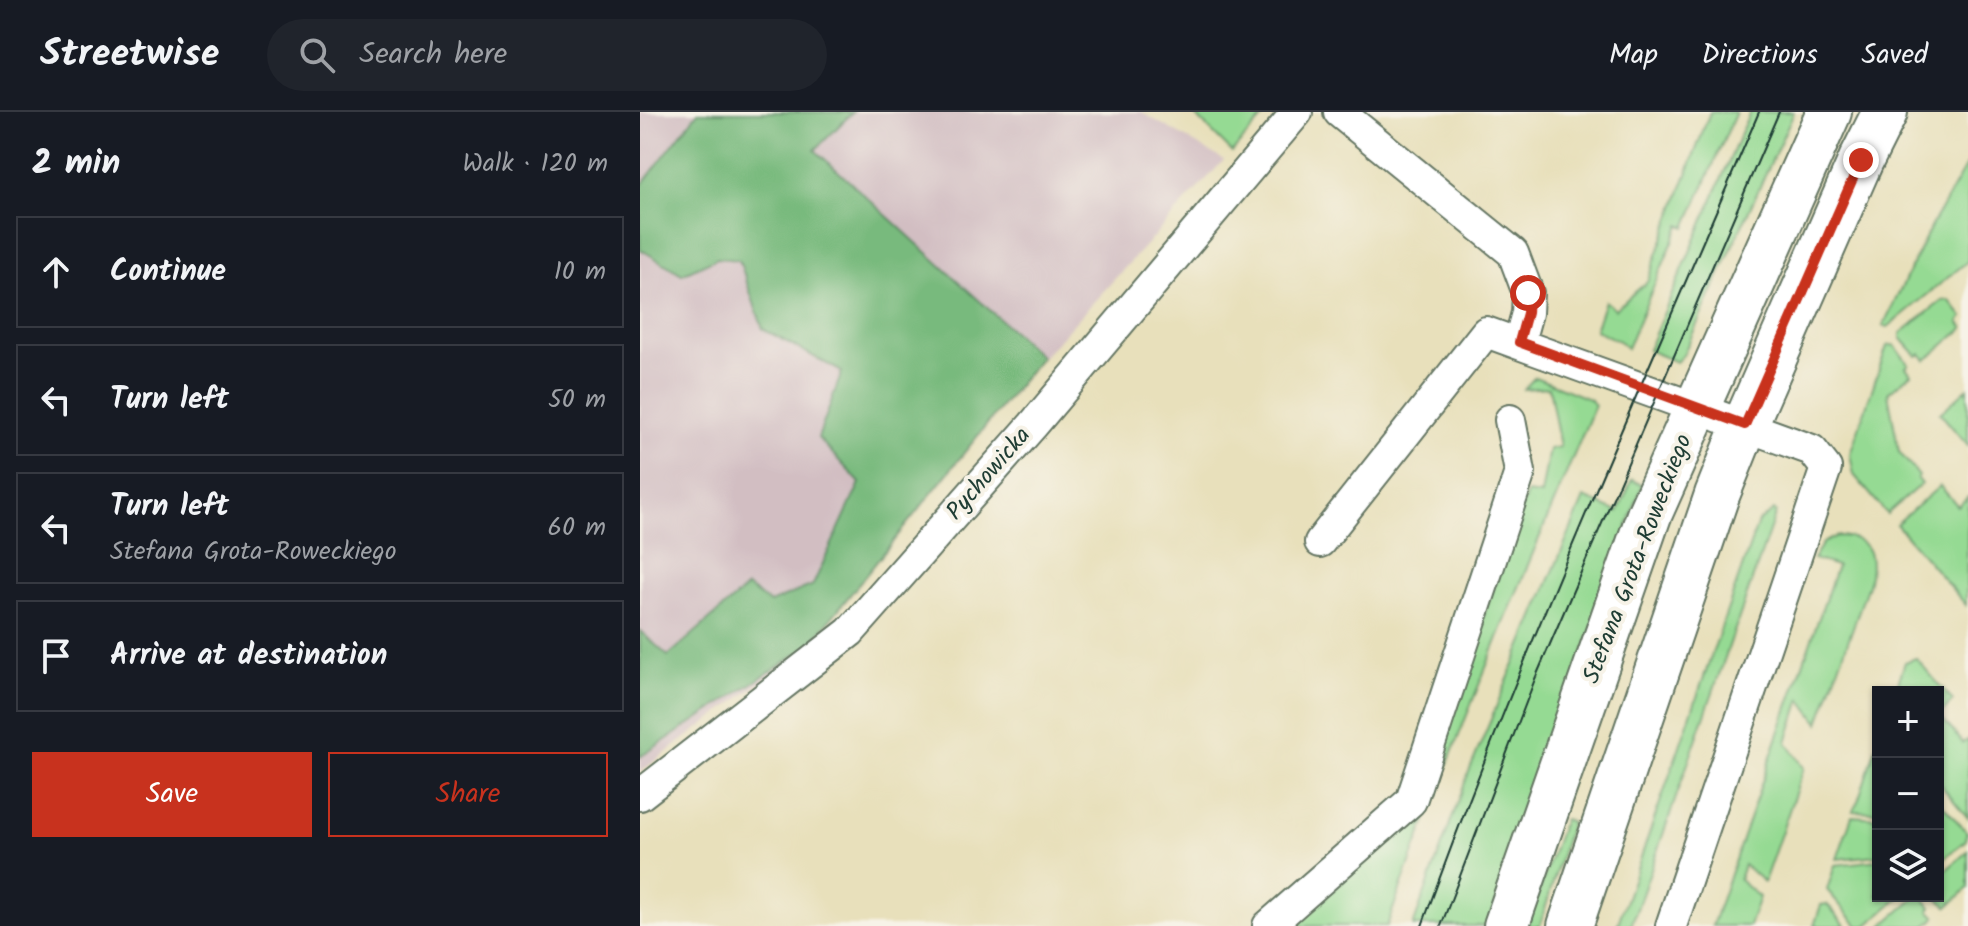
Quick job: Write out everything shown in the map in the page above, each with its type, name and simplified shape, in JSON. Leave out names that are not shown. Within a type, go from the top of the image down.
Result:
[{"type":"main road","name":"Stefana Grota-Roweckiego","points":[[1506,926],[1633,560],[1696,406],[1829,112]]},
{"type":"main road","points":[[1570,926],[1717,495],[1861,160],[1885,112]]},
{"type":"street","name":"Pychowicka","points":[[640,795],[850,632],[1033,425],[1297,112]]},
{"type":"street","points":[[1339,112],[1513,253],[1528,293],[1527,313],[1519,342]]},
{"type":"street","points":[[1320,542],[1486,332],[1812,450],[1826,468],[1671,926]]},
{"type":"street","points":[[1268,926],[1411,801],[1520,472],[1510,420]]},
{"type":"shaded area","points":[[640,112],[1141,112],[1224,160],[1042,358],[810,646],[640,772]]},
{"type":"green space","points":[[698,112],[853,112],[815,150],[1041,357],[809,646],[640,757],[640,631],[668,656],[747,587],[770,603],[813,585],[860,483],[818,438],[842,372],[763,329],[739,260],[717,258],[682,274],[640,249],[640,187]]},
{"type":"green space","points":[[1192,112],[1268,112],[1232,152]]},
{"type":"green space","points":[[1710,112],[1736,112],[1686,227],[1680,225],[1627,348],[1595,330],[1605,301],[1615,309],[1647,282]]},
{"type":"green space","points":[[1750,112],[1794,112],[1683,355],[1676,362],[1648,350]]},
{"type":"green space","points":[[1968,162],[1968,261],[1888,327],[1883,326],[1931,226]]},
{"type":"green space","points":[[1949,300],[1963,317],[1959,322],[1964,328],[1926,360],[1921,354],[1917,356],[1901,338],[1901,333],[1942,301]]},
{"type":"green space","points":[[1894,345],[1909,364],[1906,367],[1911,374],[1888,393],[1899,452],[1919,476],[1917,479],[1921,484],[1887,514],[1854,475],[1850,454],[1887,346]]},
{"type":"green space","points":[[1535,377],[1589,399],[1595,405],[1461,729],[1387,926],[1296,926],[1294,924],[1412,819],[1527,493],[1541,495],[1549,449],[1560,447],[1549,387],[1524,389]]},
{"type":"green space","points":[[1968,388],[1968,446],[1940,413]]},
{"type":"green space","points":[[1632,480],[1642,485],[1488,926],[1413,926],[1468,774],[1584,498],[1618,512]]},
{"type":"green space","points":[[1940,486],[1958,506],[1968,497],[1966,605],[1896,524]]},
{"type":"green space","points":[[1774,510],[1776,512],[1631,926],[1617,926],[1758,522]]},
{"type":"green space","points":[[1837,536],[1857,540],[1868,550],[1871,566],[1868,585],[1819,723],[1801,699],[1787,742],[1804,768],[1764,882],[1744,865],[1739,880],[1759,897],[1749,926],[1712,926],[1837,566],[1813,559],[1823,543]]},
{"type":"green space","points":[[1916,658],[1940,686],[1897,686],[1905,662]]},
{"type":"green space","points":[[1944,691],[1953,701],[1944,710]]},
{"type":"green space","points":[[1944,721],[1963,743],[1968,739],[1968,818],[1944,789]]},
{"type":"green space","points":[[1872,759],[1872,812],[1853,811]]},
{"type":"green space","points":[[1944,807],[1967,832],[1966,840],[1944,858]]},
{"type":"green space","points":[[1852,816],[1872,818],[1872,856],[1837,859]]},
{"type":"green space","points":[[1564,819],[1571,822],[1540,926],[1527,926]]},
{"type":"green space","points":[[1968,851],[1968,888],[1948,907],[1942,902],[1944,872]]},
{"type":"green space","points":[[1872,861],[1872,902],[1894,902],[1866,926],[1858,926],[1827,890],[1835,865]]},
{"type":"green space","points":[[1910,902],[1927,902],[1936,917],[1926,926],[1882,926]]},
{"type":"green space","points":[[1827,904],[1846,926],[1814,926],[1821,905]]},
{"type":"tram line","points":[[1422,926],[1542,618],[1759,112]]},
{"type":"tram line","points":[[1441,926],[1535,679],[1779,112]]},
{"type":"route","points":[[1528,293],[1527,313],[1519,342],[1745,425],[1861,160]]}]
